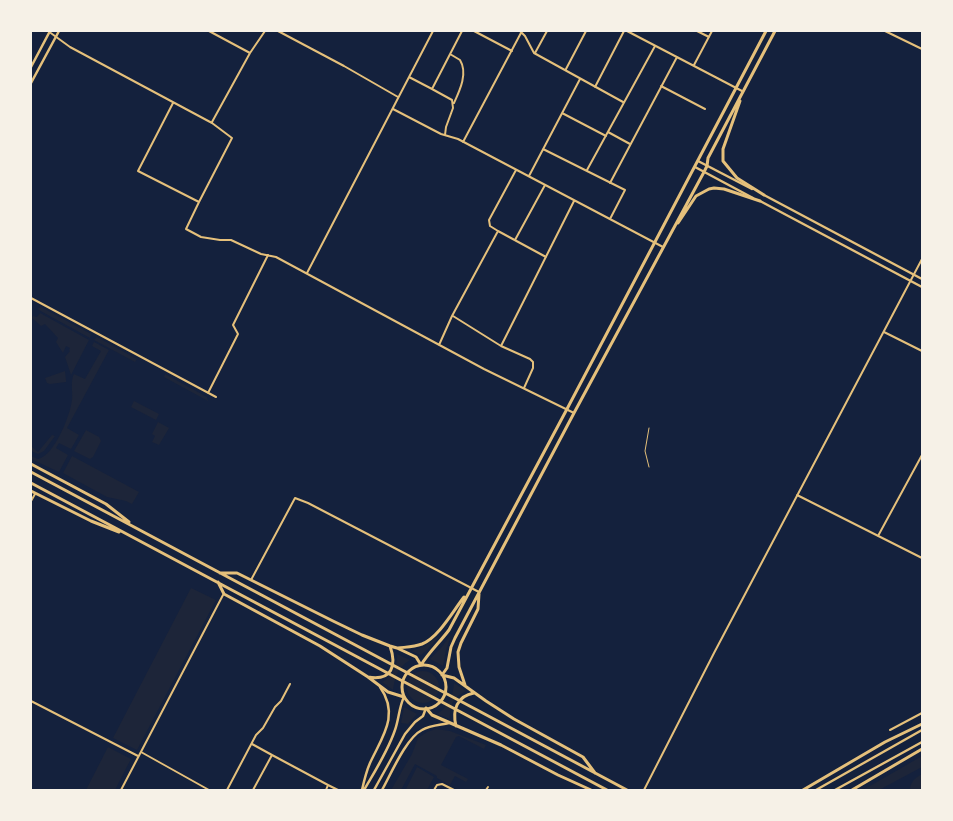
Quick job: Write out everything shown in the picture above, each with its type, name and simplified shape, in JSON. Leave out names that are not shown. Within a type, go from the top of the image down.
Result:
[{"type":"main road","points":[[31,83],[59,31]]},
{"type":"main road","points":[[421,665],[449,630],[766,31]]},
{"type":"main road","points":[[442,675],[447,668],[451,647],[455,638],[704,172],[708,158],[775,31]]},
{"type":"main road","points":[[31,67],[49,32]]},
{"type":"main road","points":[[743,92],[723,149],[723,161],[738,178],[764,195]]},
{"type":"main road","points":[[698,161],[922,279]]},
{"type":"main road","points":[[695,167],[922,287]]},
{"type":"main road","points":[[663,247],[696,196],[709,189],[724,189],[760,201]]},
{"type":"main road","points":[[31,464],[106,504],[135,528]]},
{"type":"main road","points":[[31,472],[627,790]]},
{"type":"main road","points":[[31,483],[607,790]]},
{"type":"main road","points":[[33,493],[92,522],[132,536]]},
{"type":"main road","points":[[220,573],[237,573],[333,621],[416,657],[421,665]]},
{"type":"main road","points":[[218,582],[224,594],[320,646],[391,693],[404,696]]},
{"type":"main road","points":[[398,648],[422,644],[433,637],[471,588]]},
{"type":"main road","points":[[465,686],[459,667],[458,652],[478,609],[479,592]]},
{"type":"main road","points":[[368,677],[383,677],[392,669],[394,658],[390,646]]},
{"type":"main road","points":[[428,665],[435,668],[442,675],[445,686],[443,696],[436,705],[419,708],[408,702],[404,696],[402,688],[404,676],[413,667],[428,665]]},
{"type":"main road","points":[[442,675],[454,678],[514,719],[584,757],[595,773]]},
{"type":"main road","points":[[363,790],[369,766],[385,734],[388,723],[389,710],[387,700],[379,686]]},
{"type":"main road","points":[[456,726],[454,711],[458,702],[461,698],[474,693]]},
{"type":"main road","points":[[363,790],[391,740],[404,696]]},
{"type":"main road","points":[[426,708],[432,715],[502,745],[558,775],[591,790]]},
{"type":"main road","points":[[374,790],[393,754],[415,722],[423,716],[426,708]]},
{"type":"main road","points":[[382,790],[406,746],[416,734],[428,727],[450,723]]},
{"type":"main road","points":[[803,790],[885,742],[922,724]]},
{"type":"main road","points":[[816,790],[922,730]]},
{"type":"main road","points":[[835,790],[922,742]]},
{"type":"main road","points":[[852,790],[922,749]]},
{"type":"street","points":[[209,31],[250,53]]},
{"type":"street","points":[[212,123],[250,53],[265,31]]},
{"type":"street","points":[[278,31],[344,66],[398,98]]},
{"type":"street","points":[[306,274],[433,31]]},
{"type":"street","points":[[432,89],[462,31]]},
{"type":"street","points":[[474,31],[512,51]]},
{"type":"street","points":[[534,53],[547,31]]},
{"type":"street","points":[[566,70],[586,31]]},
{"type":"street","points":[[595,87],[625,31],[743,92]]},
{"type":"street","points":[[697,31],[709,37]]},
{"type":"street","points":[[694,66],[712,31]]},
{"type":"street","points":[[885,31],[922,50]]},
{"type":"street","points":[[49,32],[70,47],[212,123],[232,138],[186,229],[201,237],[231,240],[261,254],[276,257],[439,345],[574,413]]},
{"type":"street","points":[[463,142],[521,32],[526,36],[534,53],[624,103]]},
{"type":"street","points":[[587,170],[655,46]]},
{"type":"street","points":[[445,136],[453,104],[462,86],[463,67],[460,60],[450,54]]},
{"type":"street","points":[[610,183],[677,57]]},
{"type":"street","points":[[408,77],[450,98],[453,104]]},
{"type":"street","points":[[528,177],[580,79]]},
{"type":"street","points":[[661,86],[705,109]]},
{"type":"street","points":[[173,103],[138,171],[199,202]]},
{"type":"street","points":[[393,109],[445,136],[458,139],[663,247]]},
{"type":"street","points":[[562,113],[606,136]]},
{"type":"street","points":[[608,132],[630,144]]},
{"type":"street","points":[[543,148],[625,190],[610,219]]},
{"type":"street","points":[[516,170],[488,220],[490,226],[546,257]]},
{"type":"street","points":[[515,240],[545,185]]},
{"type":"street","points":[[501,346],[574,201]]},
{"type":"street","points":[[439,345],[452,316],[498,231]]},
{"type":"street","points":[[208,393],[238,334],[233,325],[268,256]]},
{"type":"street","points":[[644,790],[714,653],[922,259]]},
{"type":"street","points":[[31,298],[216,397]]},
{"type":"street","points":[[452,316],[501,346],[530,359],[533,362],[533,368],[524,388]]},
{"type":"street","points":[[883,331],[922,351]]},
{"type":"street","points":[[649,467],[644,451],[650,428]]},
{"type":"street","points":[[878,536],[922,455]]},
{"type":"street","points":[[31,501],[33,493]]},
{"type":"street","points":[[797,495],[922,558]]},
{"type":"street","points":[[251,580],[295,498],[479,592]]},
{"type":"street","points":[[121,790],[224,594]]},
{"type":"street","points":[[227,790],[256,735],[281,701],[290,684]]},
{"type":"street","points":[[31,701],[138,756]]},
{"type":"street","points":[[890,730],[922,713]]},
{"type":"street","points":[[251,744],[338,790]]},
{"type":"street","points":[[121,790],[141,752]]},
{"type":"street","points":[[141,752],[209,790]]},
{"type":"street","points":[[253,790],[272,755]]},
{"type":"street","points":[[434,790],[438,784],[454,790]]},
{"type":"street","points":[[326,790],[328,785]]},
{"type":"shaded area","points":[[41,307],[91,334],[90,338],[37,309]]},
{"type":"shaded area","points":[[40,313],[89,340],[71,375],[65,357],[70,348],[66,346],[63,353],[56,342],[58,338],[45,324],[41,326],[32,318],[33,316],[37,317]]},
{"type":"shaded area","points":[[97,337],[137,359],[135,362],[94,340]]},
{"type":"shaded area","points":[[94,342],[109,350],[67,428],[79,435],[71,449],[59,443],[56,448],[68,455],[59,472],[31,459],[31,456],[38,459],[50,451],[65,425],[71,407],[74,374],[85,379],[101,351],[92,346]]},
{"type":"shaded area","points":[[65,371],[66,382],[47,383],[45,378]]},
{"type":"shaded area","points":[[165,374],[207,397],[208,401],[164,377]]},
{"type":"shaded area","points":[[134,401],[159,414],[156,420],[131,407]]},
{"type":"shaded area","points":[[158,422],[169,428],[159,445],[152,442],[155,436],[152,434]]},
{"type":"shaded area","points":[[86,430],[99,437],[101,441],[93,457],[90,459],[74,451]]},
{"type":"shaded area","points":[[52,435],[55,436],[44,451],[38,454],[31,451],[31,446],[38,452]]},
{"type":"shaded area","points":[[72,456],[139,492],[132,504],[107,497],[63,473]]},
{"type":"shaded area","points":[[191,588],[216,600],[137,750],[113,738]]},
{"type":"shaded area","points":[[451,636],[443,666],[430,659]]},
{"type":"shaded area","points":[[437,637],[421,655],[411,651],[425,646]]},
{"type":"shaded area","points":[[397,654],[410,660],[397,673],[393,690],[382,682],[394,671]]},
{"type":"shaded area","points":[[423,671],[429,672],[434,676],[438,681],[438,693],[434,698],[429,702],[423,703],[417,702],[412,698],[408,693],[407,687],[408,681],[412,676],[417,672]]},
{"type":"shaded area","points":[[454,683],[466,691],[453,702],[450,719],[437,714],[449,701]]},
{"type":"shaded area","points":[[404,708],[417,714],[408,724],[401,723]]},
{"type":"shaded area","points":[[436,729],[450,731],[486,745],[484,749],[459,736],[456,737],[441,765],[468,779],[466,782],[455,776],[450,785],[415,764],[401,790],[391,790],[412,754],[418,738]]},
{"type":"shaded area","points":[[108,747],[131,759],[115,790],[86,790]]},
{"type":"shaded area","points":[[922,756],[922,767],[879,790],[863,790]]},
{"type":"shaded area","points":[[417,767],[434,777],[427,790],[406,789]]},
{"type":"shaded area","points":[[922,774],[922,788],[910,790],[913,780]]}]
